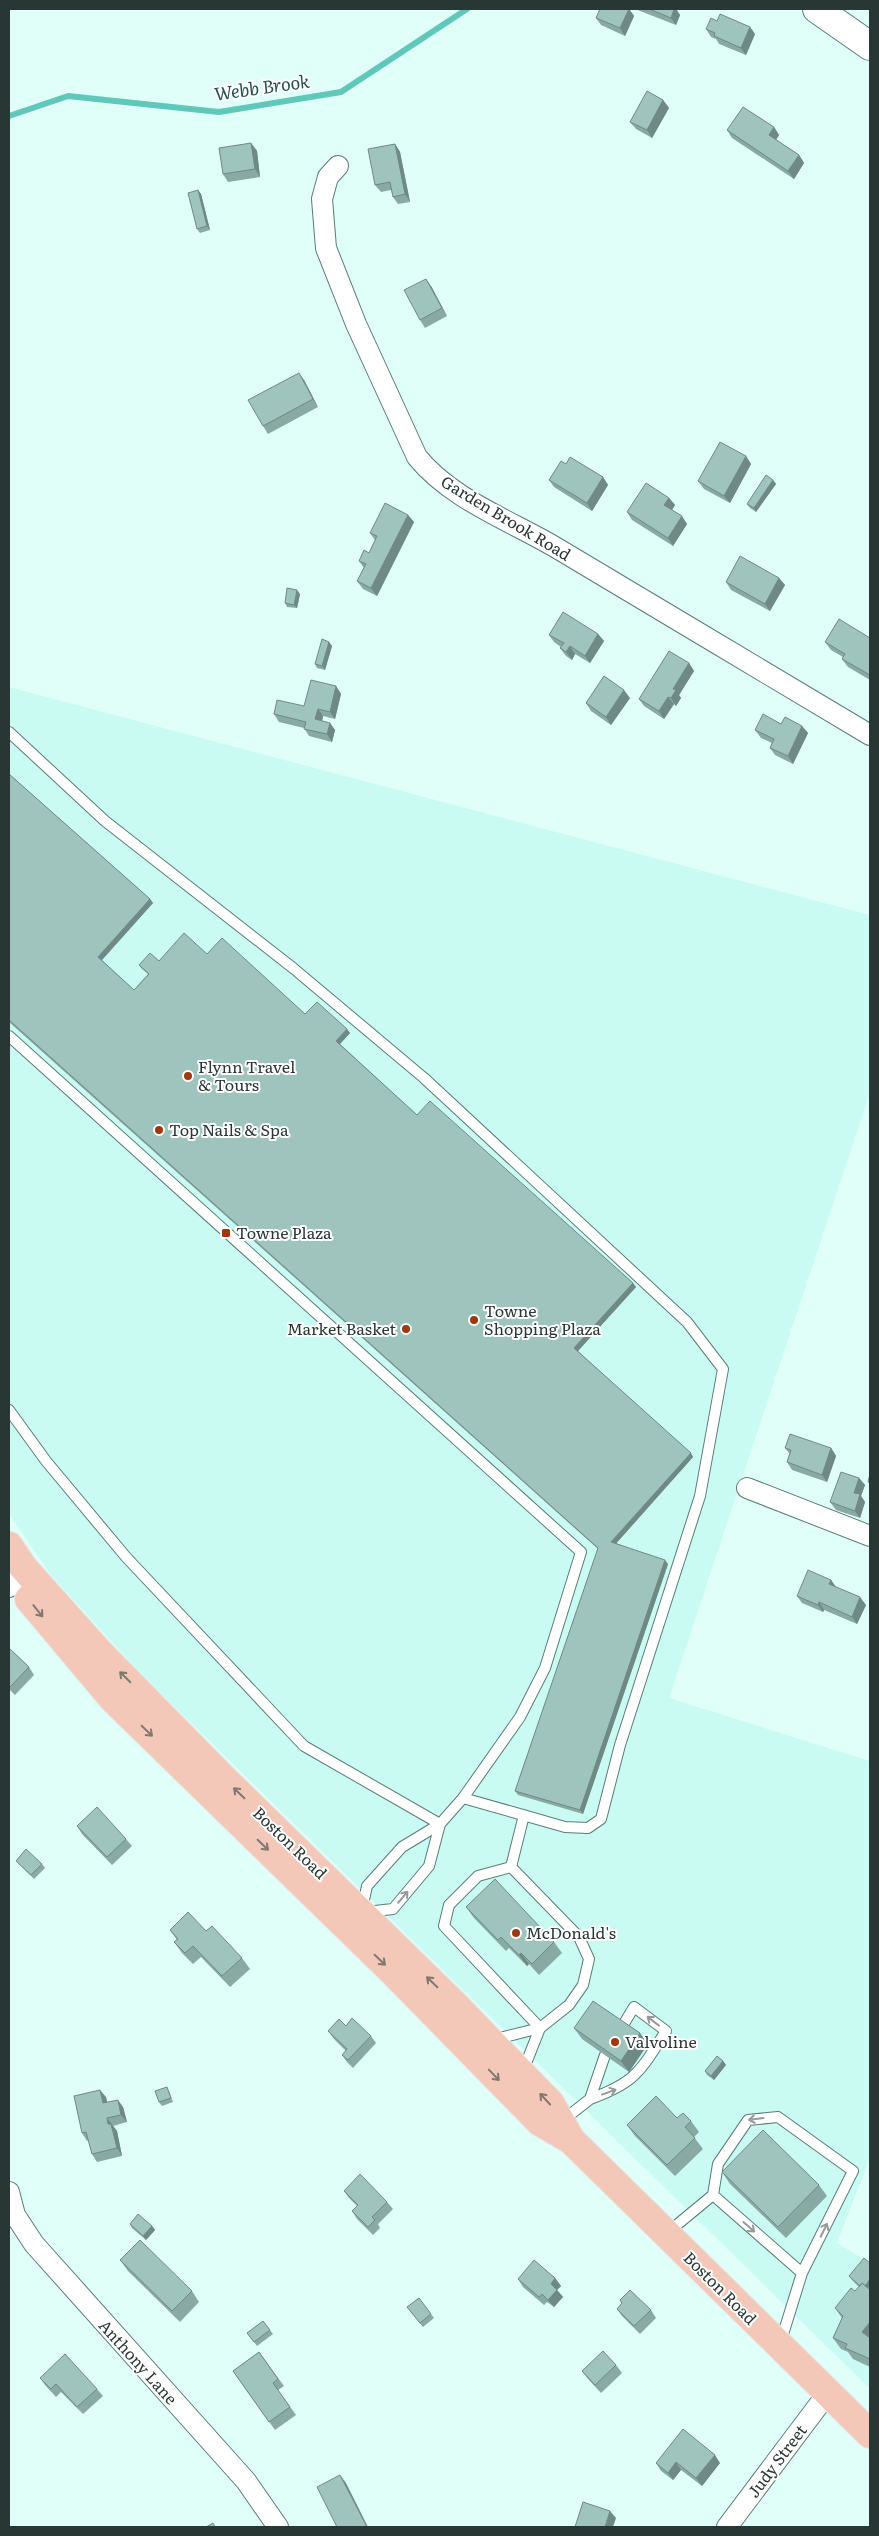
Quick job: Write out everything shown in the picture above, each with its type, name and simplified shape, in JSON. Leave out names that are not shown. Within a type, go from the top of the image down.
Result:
[{"type":"main road","name":"Boston Road","points":[[9,1546],[23,1567],[99,1652],[353,1919],[540,2122],[566,2130]]},
{"type":"main road","name":"Boston Road","points":[[10,1579],[113,1699],[489,2041],[550,2103],[566,2130],[666,2234],[827,2394],[870,2434]]},
{"type":"street","points":[[817,9],[870,46]]},
{"type":"street","name":"Garden Brook Road","points":[[338,166],[328,177],[322,199],[326,248],[356,324],[417,457],[423,464],[456,492],[636,594],[870,735]]},
{"type":"street","points":[[747,1488],[870,1536]]},
{"type":"street","name":"Anthony Lane","points":[[9,2192],[15,2215],[34,2244],[246,2481],[278,2527]]},
{"type":"street","name":"Judy Street","points":[[727,2527],[827,2394]]},
{"type":"lane","points":[[9,732],[105,821],[293,968],[424,1078],[687,1322],[723,1369],[700,1496],[620,1745],[601,1819],[588,1828],[565,1827],[463,1798]]},
{"type":"lane","points":[[9,1036],[582,1552],[545,1668],[520,1717],[463,1798],[440,1824],[402,1847],[367,1886],[353,1919]]},
{"type":"lane","points":[[9,1410],[46,1461],[126,1557],[304,1746],[440,1824]]},
{"type":"lane","points":[[511,1868],[524,1815]]},
{"type":"lane","points":[[353,1919],[393,1909],[429,1866],[440,1824]]},
{"type":"lane","points":[[511,1868],[478,1876],[449,1905],[444,1926],[540,2028]]},
{"type":"lane","points":[[489,2041],[540,2028],[569,2005],[583,1985],[589,1959],[579,1937],[511,1868]]},
{"type":"lane","points":[[590,2099],[618,2088],[638,2073],[666,2031],[634,2007],[622,2027]]},
{"type":"lane","points":[[521,2074],[540,2028]]},
{"type":"lane","points":[[566,2130],[590,2099],[605,2055]]},
{"type":"lane","points":[[666,2234],[713,2195],[718,2164],[748,2120],[778,2117],[853,2171],[802,2273],[780,2347]]},
{"type":"lane","points":[[713,2195],[802,2273]]},
{"type":"shaded area","points":[[9,687],[870,915],[870,1093],[669,1698],[870,1761],[870,2158],[837,2243],[870,2263],[870,2389],[141,1674],[50,1574],[9,1513]]},
{"type":"building","points":[[600,9],[629,9],[620,28],[596,18]]},
{"type":"building","points":[[649,9],[674,9],[671,18]]},
{"type":"building","points":[[720,14],[750,27],[741,48],[714,36],[715,33],[706,29],[711,18],[717,21]]},
{"type":"building","points":[[647,91],[663,100],[647,130],[630,122]]},
{"type":"building","points":[[743,107],[774,127],[769,135],[799,155],[788,171],[727,130]]},
{"type":"building","points":[[251,143],[255,169],[223,174],[219,148]]},
{"type":"building","points":[[395,144],[405,194],[393,197],[390,182],[375,185],[368,149]]},
{"type":"building","points":[[198,190],[207,226],[197,229],[188,193]]},
{"type":"building","points":[[426,279],[442,308],[420,320],[404,290]]},
{"type":"building","points":[[299,373],[313,399],[263,426],[248,400]]},
{"type":"building","points":[[720,442],[746,456],[724,496],[698,481]]},
{"type":"building","points":[[570,457],[603,477],[587,503],[549,480],[561,461],[566,464]]},
{"type":"building","points":[[766,475],[773,480],[754,508],[747,504]]},
{"type":"building","points":[[646,483],[669,498],[664,505],[682,516],[668,538],[627,512]]},
{"type":"building","points":[[385,503],[408,515],[371,588],[357,581],[366,564],[359,561],[364,550],[369,553],[377,536],[370,533]]},
{"type":"building","points":[[740,556],[779,578],[765,604],[726,582]]},
{"type":"building","points":[[287,588],[297,590],[294,605],[285,603]]},
{"type":"building","points":[[563,612],[598,634],[585,656],[570,646],[566,652],[560,648],[564,643],[549,635]]},
{"type":"building","points":[[839,619],[870,638],[870,675],[842,659],[845,654],[825,642]]},
{"type":"building","points":[[322,639],[329,642],[322,666],[315,664]]},
{"type":"building","points":[[669,651],[689,663],[673,689],[676,690],[671,698],[668,697],[659,711],[639,699]]},
{"type":"building","points":[[604,676],[624,690],[606,717],[586,703]]},
{"type":"building","points":[[311,680],[336,686],[330,712],[318,709],[315,719],[330,723],[327,734],[304,729],[306,722],[274,714],[277,700],[304,706]]},
{"type":"building","points":[[763,714],[781,724],[785,717],[802,726],[788,756],[770,748],[774,739],[755,730]]},
{"type":"building","name":"Towne Shopping Plaza","points":[[9,774],[150,899],[98,957],[134,990],[149,974],[139,965],[150,953],[159,961],[184,933],[207,954],[222,938],[305,1014],[317,1002],[347,1029],[336,1041],[417,1115],[430,1101],[633,1283],[574,1348],[691,1453],[611,1542],[665,1560],[580,1810],[515,1791],[598,1548],[9,1020]]},
{"type":"building","points":[[790,1434],[831,1448],[822,1475],[787,1462],[791,1450],[785,1448]]},
{"type":"building","points":[[841,1472],[859,1478],[854,1493],[860,1494],[855,1511],[830,1502]]},
{"type":"building","points":[[808,1570],[831,1580],[829,1584],[860,1597],[852,1617],[819,1602],[818,1605],[797,1596]]},
{"type":"building","points":[[9,1648],[29,1667],[10,1687],[9,1686]]},
{"type":"building","points":[[97,1807],[126,1839],[107,1857],[77,1826]]},
{"type":"building","points":[[26,1849],[42,1864],[31,1875],[16,1861]]},
{"type":"building","name":"McDonald's","points":[[495,1879],[554,1942],[532,1964],[521,1953],[519,1955],[501,1937],[498,1940],[466,1907]]},
{"type":"building","points":[[188,1912],[206,1931],[212,1926],[242,1958],[222,1976],[193,1946],[185,1953],[174,1942],[178,1939],[170,1930]]},
{"type":"building","name":"Valvoline","points":[[593,2001],[640,2033],[621,2061],[574,2028]]},
{"type":"building","points":[[352,2018],[371,2036],[348,2060],[342,2055],[347,2049],[328,2031],[339,2019],[346,2026]]},
{"type":"building","points":[[717,2056],[723,2061],[711,2076],[705,2071]]},
{"type":"building","points":[[167,2087],[171,2098],[159,2102],[155,2091]]},
{"type":"building","points":[[100,2090],[103,2103],[118,2100],[121,2115],[107,2118],[108,2124],[111,2124],[117,2148],[92,2154],[86,2132],[82,2133],[74,2096]]},
{"type":"building","points":[[656,2096],[677,2118],[683,2113],[691,2121],[685,2127],[695,2138],[667,2165],[627,2125]]},
{"type":"building","points":[[763,2130],[819,2185],[778,2227],[722,2172]]},
{"type":"building","points":[[360,2174],[387,2202],[372,2217],[375,2220],[368,2227],[352,2211],[358,2205],[344,2191]]},
{"type":"building","points":[[138,2214],[152,2226],[143,2236],[130,2224]]},
{"type":"building","points":[[140,2240],[192,2291],[172,2311],[120,2260]]},
{"type":"building","points":[[864,2258],[870,2263],[870,2279],[865,2286],[862,2283],[860,2286],[849,2276]]},
{"type":"building","points":[[534,2260],[555,2278],[551,2284],[557,2290],[548,2300],[542,2294],[539,2297],[518,2279]]},
{"type":"building","points":[[862,2283],[870,2290],[870,2322],[862,2332],[870,2338],[870,2359],[845,2348],[847,2344],[833,2338],[843,2316],[835,2308],[851,2288],[855,2291]]},
{"type":"building","points":[[630,2290],[651,2310],[634,2326],[617,2309],[622,2303],[620,2300]]},
{"type":"building","points":[[419,2298],[431,2314],[420,2323],[407,2307]]},
{"type":"building","points":[[263,2321],[270,2330],[254,2342],[247,2333]]},
{"type":"building","points":[[603,2351],[616,2365],[595,2385],[582,2371]]},
{"type":"building","points":[[259,2352],[278,2379],[273,2383],[290,2407],[269,2422],[233,2371]]},
{"type":"building","points":[[65,2354],[97,2389],[77,2407],[56,2384],[51,2389],[40,2378]]},
{"type":"building","points":[[683,2429],[715,2455],[696,2478],[676,2462],[668,2473],[656,2463]]},
{"type":"building","points":[[340,2475],[367,2527],[337,2527],[317,2487]]},
{"type":"building","points":[[583,2502],[610,2511],[605,2527],[575,2527]]},
{"type":"building","points":[[213,2523],[215,2527],[206,2527]]},
{"type":"waterway","name":"Webb Brook","points":[[9,116],[68,96],[219,112],[341,92],[467,9]]},
{"type":"place","name":"Flynn Travel & Tours","points":[[188,1076]]},
{"type":"place","name":"Top Nails & Spa","points":[[159,1130]]},
{"type":"place","name":"Towne Plaza","points":[[226,1233]]},
{"type":"place","name":"Towne Shopping Plaza","points":[[474,1320]]},
{"type":"place","name":"Market Basket","points":[[406,1329]]},
{"type":"place","name":"McDonald's","points":[[516,1933]]},
{"type":"place","name":"Valvoline","points":[[615,2042]]}]
